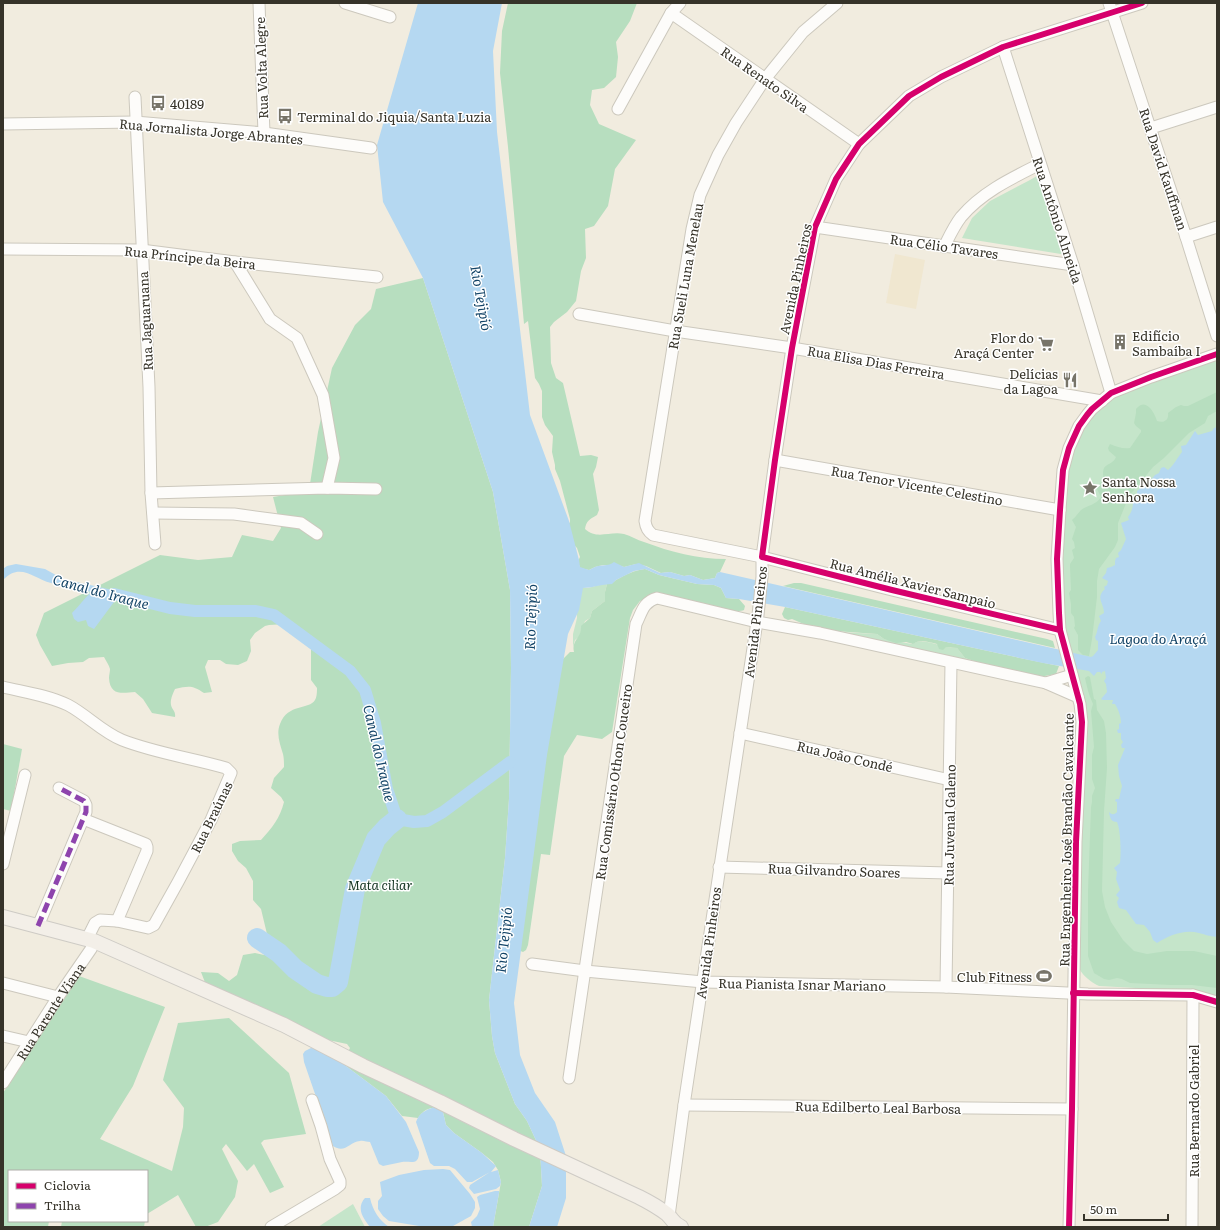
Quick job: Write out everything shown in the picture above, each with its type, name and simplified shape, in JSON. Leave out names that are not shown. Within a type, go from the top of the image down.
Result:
[{"type":"main road","points":[[3,917],[91,940],[284,1025],[364,1066],[514,1139],[639,1197],[657,1207],[669,1216],[675,1225],[680,1227]]},
{"type":"street","name":"Rua Volta Alegre","points":[[259,3],[264,133]]},
{"type":"street","points":[[345,3],[390,17]]},
{"type":"street","points":[[618,109],[671,13],[680,3]]},
{"type":"street","name":"Rua Sueli Luna Menelau","points":[[645,521],[692,229],[700,195],[718,155],[736,122],[765,79],[803,32],[837,3]]},
{"type":"street","name":"Avenida Pinheiros","points":[[669,1216],[719,867],[758,619],[762,578],[762,556],[775,460],[792,348],[815,227],[836,179],[859,144],[909,96],[941,77],[1003,47],[1111,8],[1142,3]]},
{"type":"street","name":"Rua David Kauffman","points":[[1111,8],[1217,336]]},
{"type":"street","name":"Rua Renato Silva","points":[[671,13],[859,144]]},
{"type":"street","name":"Rua Antônio Almeida","points":[[1003,47],[1073,265],[1111,393]]},
{"type":"street","name":"Rua Jaguaruana","points":[[135,97],[141,250],[149,387],[151,492],[155,544]]},
{"type":"street","points":[[1151,128],[1217,107]]},
{"type":"street","name":"Rua Jornalista Jorge Abrantes","points":[[3,124],[135,122],[264,133],[371,148]]},
{"type":"street","points":[[944,247],[960,218],[974,204],[996,187],[1040,164]]},
{"type":"street","name":"Rua Célio Tavares","points":[[815,227],[1073,265]]},
{"type":"street","points":[[1186,237],[1217,227]]},
{"type":"street","name":"Rua Príncipe da Beira","points":[[3,249],[141,250],[235,262],[377,277]]},
{"type":"street","points":[[235,262],[270,319],[298,338],[323,395],[334,458],[327,488]]},
{"type":"street","name":"Rua Elisa Dias Ferreira","points":[[579,314],[792,348],[1102,401]]},
{"type":"street","name":"Rua Engenheiro José Brandão Cavalcante","points":[[1069,1227],[1076,842],[1082,722],[1080,704],[1060,630],[1057,559],[1063,470],[1069,448],[1079,426],[1092,409],[1111,393],[1151,377],[1217,354]]},
{"type":"street","name":"Rua Tenor Vicente Celestino","points":[[775,460],[1060,510]]},
{"type":"street","points":[[151,492],[327,488],[376,489]]},
{"type":"street","points":[[152,513],[234,514],[302,523],[317,534]]},
{"type":"street","name":"Rua Amélia Xavier Sampaio","points":[[645,521],[646,527],[653,535],[762,556],[892,590],[1060,630]]},
{"type":"street","name":"Rua Comissário Othon Couceiro","points":[[569,1078],[636,624],[645,604],[650,600],[657,598],[758,619],[1046,683],[1078,696]]},
{"type":"street","name":"Rua Juvenal Galeno","points":[[946,988],[951,663]]},
{"type":"street","points":[[1046,683],[1071,674]]},
{"type":"street","name":"Rua Braúnas","points":[[3,687],[55,700],[78,711],[101,728],[120,739],[140,746],[216,765],[231,771],[211,820],[154,925],[148,928],[118,921],[100,920],[96,922],[91,940]]},
{"type":"street","name":"Rua João Condé","points":[[740,733],[950,780]]},
{"type":"street","points":[[3,864],[25,775]]},
{"type":"street","points":[[38,926],[86,812],[86,805],[84,801],[59,788]]},
{"type":"street","points":[[83,819],[146,844],[147,846],[147,851],[118,921]]},
{"type":"street","name":"Rua Gilvandro Soares","points":[[719,867],[948,874]]},
{"type":"street","name":"Rua Parente Viana","points":[[3,1083],[58,997],[91,949],[91,940]]},
{"type":"street","name":"Rua Pianista Isnar Mariano","points":[[532,964],[585,971],[703,982],[1193,995],[1217,1002]]},
{"type":"street","points":[[3,983],[58,997]]},
{"type":"street","name":"Rua Bernardo Gabriel","points":[[1192,1227],[1193,995]]},
{"type":"street","points":[[3,1036],[29,1042]]},
{"type":"street","points":[[271,1227],[340,1185],[330,1159],[312,1100]]},
{"type":"street","name":"Rua Edilberto Leal Barbosa","points":[[684,1105],[1072,1109]]},
{"type":"shaded area","points":[[895,254],[925,260],[916,309],[886,303]]},
{"type":"green space","points":[[508,3],[637,3],[630,21],[616,42],[618,57],[616,77],[604,88],[592,90],[590,105],[599,124],[636,140],[615,169],[608,206],[594,226],[585,229],[586,258],[581,271],[576,301],[567,312],[550,327],[551,363],[556,378],[563,383],[580,456],[591,455],[598,457],[593,474],[599,510],[597,515],[587,522],[585,529],[599,535],[624,534],[674,552],[705,558],[726,559],[720,572],[717,573],[715,578],[703,580],[690,575],[684,576],[670,572],[661,573],[646,566],[636,564],[624,567],[618,565],[603,565],[589,570],[580,568],[578,561],[580,557],[577,548],[573,544],[568,525],[570,519],[560,481],[555,469],[552,452],[553,436],[545,425],[542,417],[542,391],[535,378],[528,321],[524,324],[500,73],[502,31]]},
{"type":"green space","points":[[1042,173],[1067,255],[962,238],[972,218],[990,201]]},
{"type":"green space","name":"Mata ciliar","points":[[423,278],[493,492],[510,590],[511,668],[509,799],[505,858],[489,1000],[495,1053],[515,1104],[527,1121],[540,1149],[542,1186],[529,1227],[493,1227],[501,1182],[498,1170],[493,1162],[454,1133],[446,1125],[442,1108],[434,1107],[428,1109],[418,1118],[402,1116],[386,1096],[342,1063],[350,1048],[347,1044],[328,1040],[206,985],[201,972],[218,973],[229,981],[237,975],[243,955],[255,953],[264,955],[272,950],[275,944],[267,934],[261,909],[253,900],[253,881],[246,868],[238,861],[232,851],[232,844],[240,841],[261,840],[275,822],[282,808],[284,802],[281,797],[271,788],[274,778],[284,767],[278,735],[280,724],[288,713],[312,703],[317,696],[317,688],[311,680],[311,646],[309,640],[286,624],[265,626],[255,633],[250,640],[251,651],[247,661],[238,665],[226,664],[220,660],[208,660],[205,667],[212,692],[204,693],[190,687],[175,689],[171,703],[175,717],[152,713],[143,699],[135,692],[121,693],[114,691],[110,684],[110,669],[104,657],[89,658],[83,662],[52,666],[36,635],[44,613],[160,555],[198,560],[232,557],[242,535],[273,541],[281,528],[273,497],[303,492],[310,484],[318,432],[332,368],[355,325],[371,309],[376,289]]},
{"type":"green space","points":[[1217,358],[1217,998],[1191,991],[1099,986],[1083,974],[1079,968],[1085,708],[1064,628],[1062,583],[1067,468],[1082,427],[1112,396]]},
{"type":"green space","points":[[1217,392],[1217,411],[1208,416],[1205,423],[1189,433],[1153,467],[1129,496],[1118,523],[1118,540],[1115,547],[1099,569],[1097,597],[1089,656],[1083,655],[1078,650],[1078,635],[1074,628],[1074,617],[1071,613],[1069,593],[1071,590],[1070,564],[1074,558],[1072,550],[1075,548],[1072,539],[1076,527],[1072,520],[1081,510],[1099,500],[1101,497],[1097,489],[1100,483],[1103,482],[1104,468],[1114,461],[1116,457],[1109,451],[1108,448],[1110,444],[1120,448],[1130,448],[1141,432],[1141,430],[1134,423],[1136,409],[1140,406],[1146,405],[1149,407],[1157,421],[1161,422],[1167,420],[1168,413],[1176,407],[1181,405],[1188,406]]},
{"type":"green space","points":[[645,569],[659,575],[697,584],[714,585],[721,588],[726,598],[739,599],[745,606],[744,610],[714,609],[649,597],[640,601],[633,610],[630,618],[612,732],[602,739],[577,735],[564,756],[550,855],[541,854],[528,945],[526,950],[523,952],[518,950],[560,662],[570,652],[574,652],[573,648],[580,633],[581,626],[590,618],[592,611],[605,601],[607,584],[630,573]]},
{"type":"green space","points":[[801,583],[1047,639],[1053,641],[1055,648],[783,586]]},
{"type":"green space","points":[[607,584],[605,601],[592,611],[590,618],[585,621],[579,637],[575,640],[573,647],[573,634],[577,618],[577,605],[582,588]]},
{"type":"green space","points":[[785,607],[1059,666],[1056,674],[1039,677],[980,666],[974,661],[965,658],[957,648],[946,647],[943,650],[939,649],[937,644],[925,641],[916,642],[913,644],[906,642],[896,643],[884,639],[877,634],[835,631],[812,625],[806,625],[792,619],[788,620],[784,618],[782,614]]},
{"type":"green space","points":[[839,632],[877,634],[884,639],[912,644],[923,641],[957,648],[965,658],[974,661],[980,666]]},
{"type":"green space","points":[[1088,676],[1090,677],[1097,710],[1104,721],[1106,733],[1107,768],[1104,811],[1102,891],[1105,907],[1111,922],[1123,940],[1134,951],[1147,954],[1167,951],[1194,951],[1217,956],[1217,988],[1192,985],[1130,983],[1117,978],[1109,980],[1104,979],[1094,973],[1088,956],[1088,891],[1091,807],[1092,796],[1095,788],[1092,779],[1092,755],[1094,747],[1091,711],[1093,704],[1085,678]]},
{"type":"green space","points":[[3,744],[22,749],[11,811],[3,809]]},
{"type":"green space","points":[[79,976],[165,1007],[133,1086],[100,1139],[172,1171],[183,1127],[184,1108],[163,1080],[178,1023],[229,1018],[289,1073],[306,1134],[264,1140],[261,1143],[284,1187],[270,1193],[254,1164],[247,1171],[226,1144],[222,1149],[238,1181],[235,1197],[218,1222],[205,1227],[196,1227],[178,1195],[148,1213],[148,1170],[8,1170],[8,1222],[49,1222],[48,1227],[3,1227],[3,1093]]},
{"type":"green space","points":[[353,1204],[365,1227],[318,1227]]},
{"type":"green space","points":[[62,1222],[145,1222],[144,1227],[61,1227]]},
{"type":"water","points":[[418,3],[502,3],[493,51],[497,132],[530,415],[569,521],[580,567],[589,570],[597,566],[614,562],[624,567],[639,563],[660,573],[670,572],[684,576],[690,575],[703,580],[715,578],[717,573],[720,572],[1091,657],[1098,650],[1098,641],[1095,637],[1101,621],[1099,616],[1104,613],[1100,598],[1108,581],[1102,578],[1106,573],[1107,568],[1115,565],[1116,558],[1119,557],[1118,553],[1126,539],[1121,523],[1129,520],[1128,517],[1132,509],[1133,501],[1137,498],[1137,491],[1142,485],[1149,482],[1159,473],[1161,468],[1164,467],[1168,470],[1174,464],[1182,452],[1181,446],[1186,445],[1195,431],[1198,435],[1212,431],[1217,427],[1217,937],[1194,932],[1183,932],[1172,935],[1157,943],[1153,940],[1150,932],[1144,925],[1136,924],[1126,910],[1119,908],[1117,902],[1119,898],[1116,895],[1120,890],[1116,879],[1117,872],[1114,868],[1120,863],[1120,837],[1117,822],[1111,819],[1109,812],[1111,814],[1115,814],[1117,812],[1117,802],[1115,801],[1116,799],[1119,799],[1122,786],[1118,765],[1125,748],[1122,748],[1121,745],[1123,742],[1121,739],[1121,733],[1118,733],[1117,730],[1119,729],[1119,724],[1121,723],[1117,708],[1115,704],[1112,704],[1113,700],[1101,699],[1107,692],[1104,681],[1106,678],[1105,671],[1102,672],[1102,674],[1097,672],[1094,676],[1089,671],[1043,663],[785,607],[726,598],[721,588],[714,585],[697,584],[659,575],[645,569],[634,571],[616,580],[612,584],[583,588],[579,610],[568,634],[547,755],[514,1003],[520,1055],[535,1093],[555,1122],[566,1156],[566,1198],[557,1227],[529,1227],[542,1186],[540,1149],[527,1121],[515,1104],[495,1053],[489,1000],[505,858],[509,799],[511,668],[510,590],[493,492],[423,278],[383,202],[377,145]]},
{"type":"water","points":[[16,564],[45,569],[63,579],[131,594],[127,600],[117,598],[94,629],[88,626],[86,620],[78,622],[74,619],[72,613],[91,592],[44,581],[27,573],[21,572],[15,572],[3,580],[3,569],[7,566]]},
{"type":"water","points":[[311,1048],[319,1049],[342,1063],[386,1096],[406,1122],[419,1152],[418,1159],[416,1161],[383,1166],[379,1164],[370,1142],[356,1142],[341,1149],[333,1146],[304,1062],[303,1054]]},
{"type":"water","points":[[434,1107],[442,1108],[446,1125],[454,1133],[482,1153],[496,1166],[491,1172],[498,1170],[501,1182],[500,1186],[496,1189],[474,1194],[469,1188],[470,1185],[490,1172],[472,1182],[467,1182],[455,1169],[449,1166],[434,1166],[430,1163],[416,1122],[421,1114]]},
{"type":"water","points":[[424,1170],[450,1170],[475,1202],[475,1208],[471,1216],[453,1226],[425,1227],[389,1221],[378,1209],[378,1201],[382,1196],[380,1182],[399,1175]]},
{"type":"water","points":[[499,1191],[499,1193],[493,1227],[472,1227],[471,1222],[477,1216],[480,1209],[477,1197]]},
{"type":"water","points":[[365,1198],[370,1198],[377,1215],[389,1227],[370,1227],[363,1217],[361,1209],[362,1202]]},
{"type":"waterway","name":"Canal do Iraque","points":[[114,594],[170,608],[195,611],[256,611],[274,615],[350,671],[365,690],[375,723],[387,789],[397,819],[414,822],[427,821],[443,812],[510,762]]},
{"type":"waterway","points":[[257,938],[279,953],[295,969],[317,984],[332,987],[338,982],[355,889],[376,839],[397,819]]},
{"type":"marked path","points":[[38,926],[86,812],[86,805],[84,801],[59,788]]},
{"type":"cycle path","points":[[1060,630],[762,557],[792,348],[815,227],[836,179],[859,144],[909,96],[941,77],[1003,47],[1142,3]]},
{"type":"cycle path","points":[[1069,1227],[1076,842],[1082,722],[1080,704],[1060,630],[1057,559],[1063,470],[1069,448],[1079,426],[1092,409],[1111,393],[1151,377],[1217,354]]},
{"type":"cycle path","points":[[1073,993],[1193,995],[1217,1002]]},
{"type":"place","name":"40189","points":[[158,103]]},
{"type":"place","name":"Terminal do Jiquia/Santa Luzia","points":[[285,116]]},
{"type":"place","name":"Edifício Sambaíba I","points":[[1120,342]]},
{"type":"place","name":"Flor do Araçá Center","points":[[1046,344]]},
{"type":"place","name":"Delícias da Lagoa","points":[[1070,380]]},
{"type":"place","name":"Santa Nossa Senhora","points":[[1090,488]]},
{"type":"place","name":"Club Fitness","points":[[1044,976]]},
{"type":"water label","name":"Rio Tejipió","points":[[482,298]]},
{"type":"water label","name":"Rio Tejipió","points":[[530,617]]},
{"type":"water label","name":"Lagoa do Araçá","points":[[1158,638]]},
{"type":"water label","name":"Rio Tejipió","points":[[503,940]]}]
